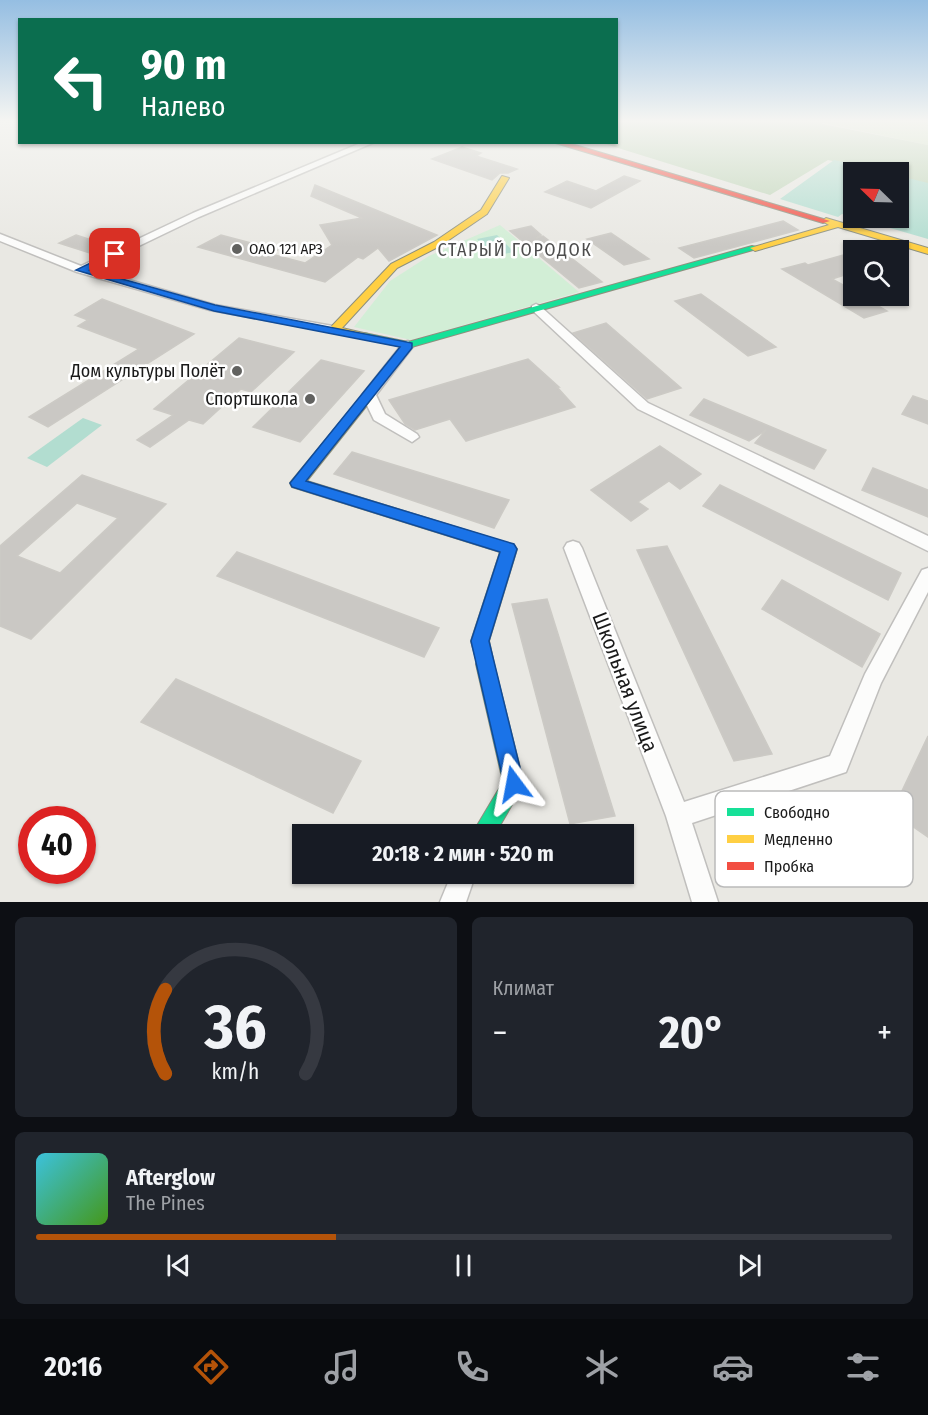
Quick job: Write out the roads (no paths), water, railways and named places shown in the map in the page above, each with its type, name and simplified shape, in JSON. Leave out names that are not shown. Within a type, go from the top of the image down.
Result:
[{"type":"street","points":[[81,270],[196,215],[320,163]]},
{"type":"street","points":[[627,163],[928,251]]},
{"type":"street","points":[[334,330],[394,266],[437,244],[484,213],[505,178]]},
{"type":"street","points":[[0,237],[81,270],[214,308],[408,345],[840,225]]},
{"type":"street","points":[[536,308],[643,406],[928,544]]},
{"type":"street","points":[[408,345],[297,483],[509,549],[480,641],[514,784],[489,824]]},
{"type":"street","points":[[369,395],[379,417],[412,437]]},
{"type":"street","name":"Школьная улица","points":[[573,548],[678,816],[705,902]]},
{"type":"street","points":[[755,791],[838,764],[872,680],[928,575]]},
{"type":"street","points":[[678,816],[715,804]]},
{"type":"street","points":[[453,902],[460,884]]},
{"type":"place","name":"OAO 121 АРЗ","points":[[237,249]]},
{"type":"place","name":"Дом культуры Полёт","points":[[237,371]]},
{"type":"place","name":"Спортшкола","points":[[310,399]]},
{"type":"district","name":"СТАРЫЙ ГОРОДОК","points":[[515,250]]}]
